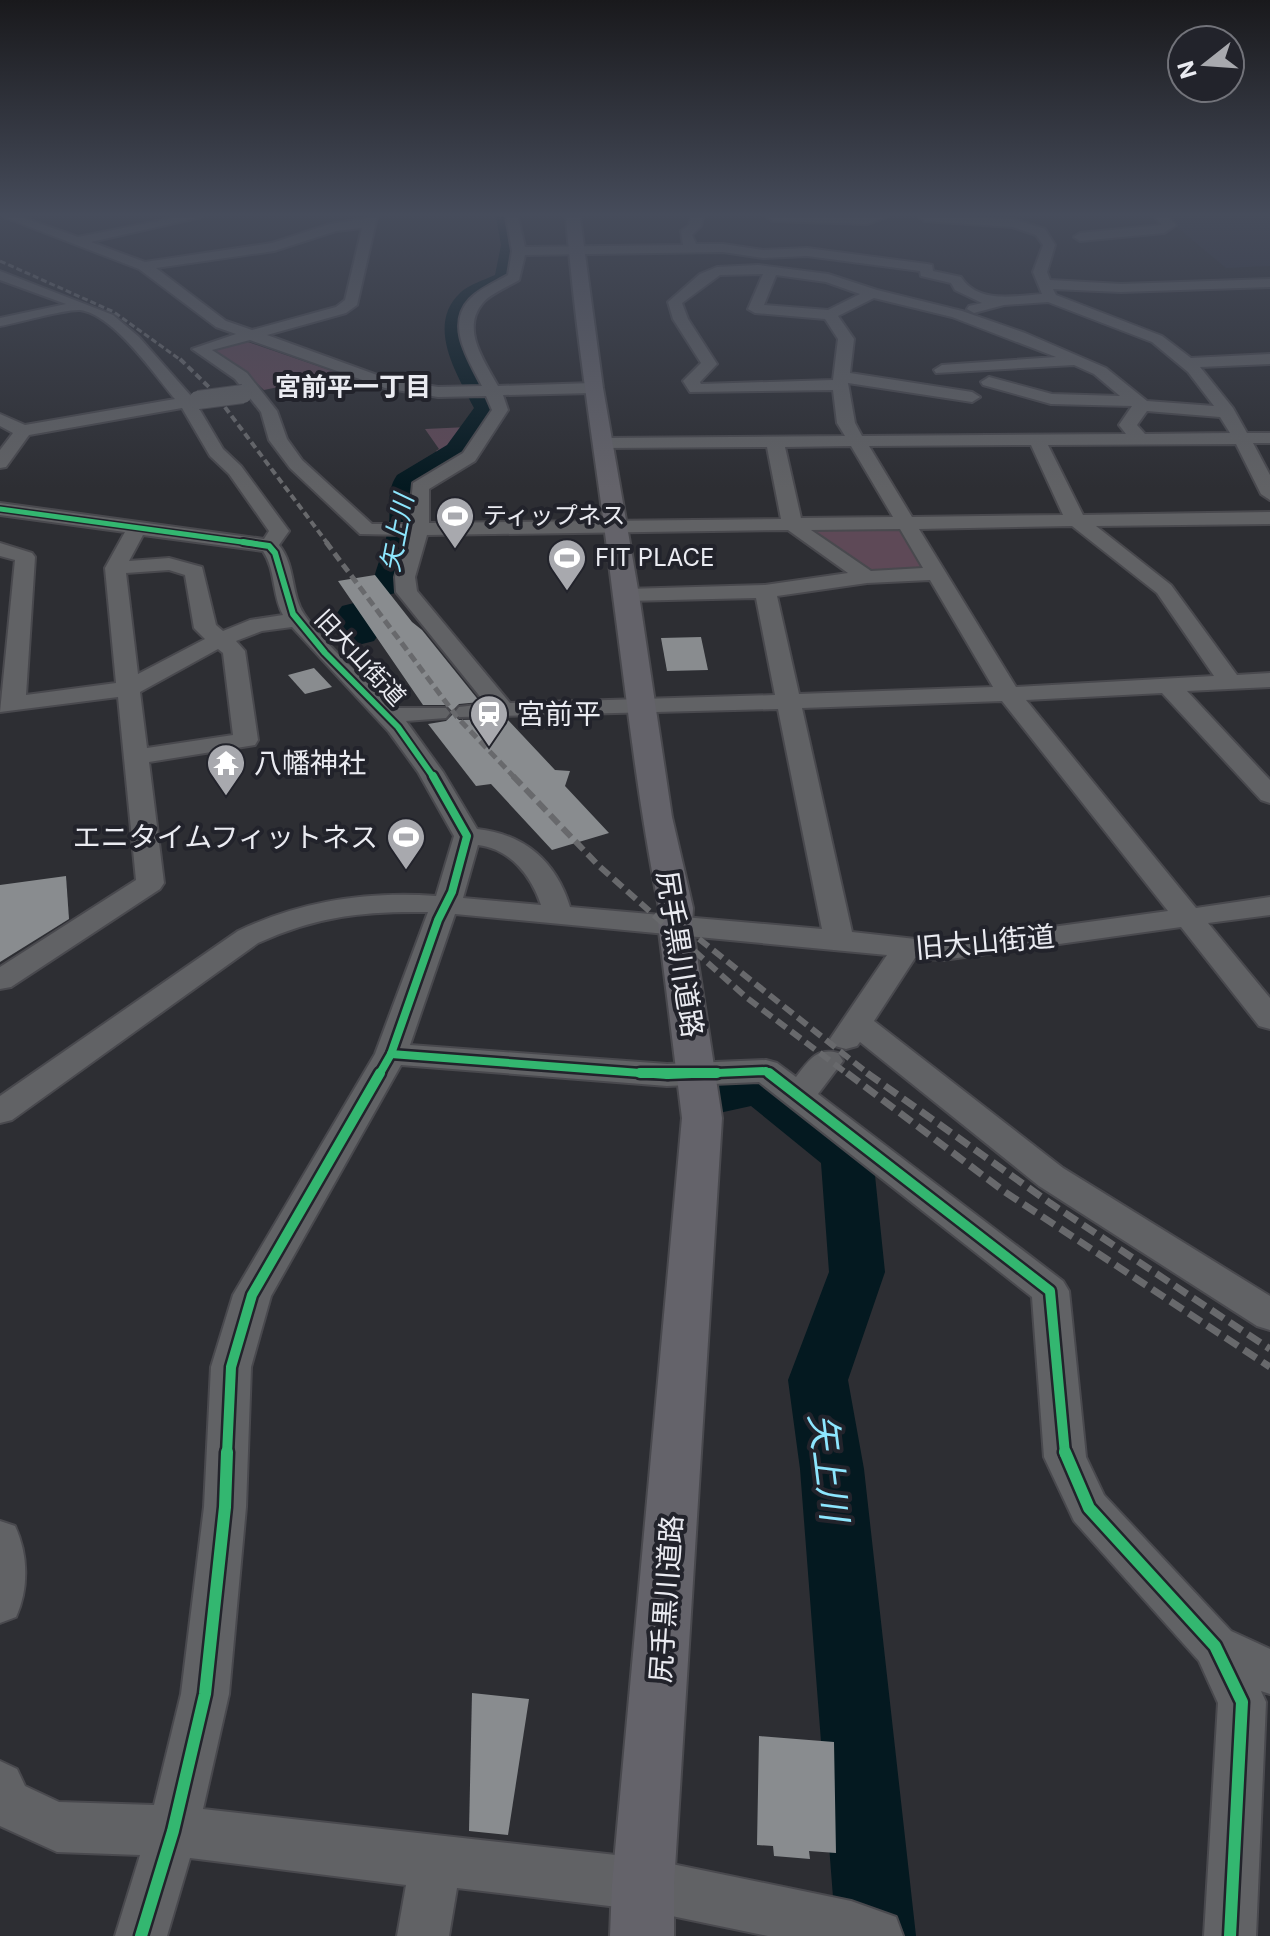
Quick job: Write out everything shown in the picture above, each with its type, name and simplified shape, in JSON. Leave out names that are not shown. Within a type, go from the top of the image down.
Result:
[{"type":"main road","name":"尻手黒川道路","points":[[584,307],[593,388],[626,595],[656,817],[676,908],[675,923],[702,1118],[643,1884],[642,1936]]},
{"type":"street","points":[[0,322],[76,307]]},
{"type":"street","points":[[86,307],[108,318],[134,340],[192,400]]},
{"type":"street","points":[[199,307],[221,324],[249,336],[401,387],[486,391],[593,388]]},
{"type":"street","points":[[345,307],[200,349],[241,376],[249,393],[269,411],[278,440],[296,464],[367,530],[1270,518]]},
{"type":"street","points":[[473,307],[465,329],[486,391],[500,410],[469,457],[420,487],[407,530],[405,577],[407,592],[503,710]]},
{"type":"street","points":[[677,307],[687,332],[705,352],[709,364],[691,381],[696,389],[841,381],[972,397]]},
{"type":"street","points":[[755,307],[830,315],[845,307]]},
{"type":"street","points":[[930,307],[1020,336],[1100,371],[1139,403]]},
{"type":"street","points":[[957,314],[979,307]]},
{"type":"street","points":[[1084,307],[1171,347],[1227,412],[1270,494]]},
{"type":"street","points":[[830,315],[846,339],[841,381],[846,423],[1009,694],[1270,1019]]},
{"type":"street","points":[[1186,363],[1270,359]]},
{"type":"street","points":[[942,370],[1077,361]]},
{"type":"street","points":[[989,382],[1051,399],[1139,403],[1227,412]]},
{"type":"street","points":[[0,419],[23,431],[192,400],[249,393]]},
{"type":"street","name":"旧大山街道","points":[[192,400],[216,452],[235,470],[279,531],[269,546],[277,553],[290,610],[388,715],[438,784],[467,836]]},
{"type":"street","points":[[1139,403],[1128,425],[1139,438]]},
{"type":"street","points":[[0,463],[23,431]]},
{"type":"street","points":[[602,443],[1270,438]]},
{"type":"street","points":[[1037,440],[1075,519],[1164,589],[1230,682]]},
{"type":"street","points":[[775,442],[792,523],[799,531],[867,577]]},
{"type":"street","points":[[0,509],[269,546]]},
{"type":"street","points":[[0,980],[150,883],[115,568],[138,526]]},
{"type":"street","points":[[0,549],[25,557],[7,704],[128,689],[217,641],[258,625],[298,620]]},
{"type":"street","points":[[115,568],[169,564],[195,571],[205,628],[217,641],[234,651],[246,740],[135,757]]},
{"type":"street","points":[[626,595],[765,591],[867,577],[937,573]]},
{"type":"street","points":[[765,591],[839,939]]},
{"type":"street","points":[[467,712],[786,699],[1009,694],[1270,680]]},
{"type":"street","points":[[1169,686],[1270,795]]},
{"type":"street","points":[[388,715],[438,713]]},
{"type":"street","points":[[141,1936],[173,1831],[205,1694],[225,1507],[231,1367],[252,1295],[391,1054],[444,906],[452,892],[467,836],[510,845],[540,877],[555,901],[557,914]]},
{"type":"street","name":"旧大山街道","points":[[0,1112],[272,923],[331,906],[444,906],[557,914],[839,939],[903,950],[943,951],[1270,906]]},
{"type":"street","points":[[798,1096],[843,1042],[898,964],[903,950]]},
{"type":"street","points":[[843,1042],[1270,1315]]},
{"type":"street","points":[[391,1054],[698,1076],[766,1071],[1050,1291],[1065,1457],[1089,1508],[1215,1646],[1242,1702],[1230,1936]]},
{"type":"street","points":[[0,1540],[4,1552],[0,1602]]},
{"type":"street","points":[[1215,1646],[1270,1672]]},
{"type":"street","points":[[0,1786],[3,1802],[57,1827],[173,1831],[643,1884],[851,1927],[877,1936]]},
{"type":"street","points":[[423,1936],[436,1863]]},
{"type":"shaded area","points":[[237,342],[248,342],[341,374],[264,390],[246,373],[211,352]]},
{"type":"shaded area","points":[[468,427],[454,451],[440,458],[436,451],[439,449],[425,429]]},
{"type":"shaded area","points":[[806,527],[904,529],[925,567],[906,572],[868,569],[846,558]]},
{"type":"building","points":[[375,575],[480,702],[459,704],[452,711],[446,705],[423,705],[338,581]]},
{"type":"building","points":[[701,637],[708,670],[667,671],[661,638]]},
{"type":"building","points":[[314,668],[332,687],[305,694],[288,675]]},
{"type":"building","points":[[453,714],[459,720],[507,719],[555,770],[570,771],[565,786],[609,833],[552,850],[491,784],[476,786],[428,724],[446,721]]},
{"type":"building","points":[[66,876],[69,919],[0,962],[0,885]]},
{"type":"building","points":[[472,1693],[529,1699],[508,1835],[469,1831]]},
{"type":"building","points":[[759,1736],[834,1742],[836,1853],[809,1851],[810,1859],[774,1856],[773,1846],[757,1845]]},
{"type":"waterway","name":"矢上川","points":[[388,585],[404,524],[403,491],[407,481],[457,451],[487,408],[456,339],[461,307]]},
{"type":"waterway","name":"矢上川","points":[[354,613],[362,634]]},
{"type":"waterway","name":"矢上川","points":[[719,1096],[760,1087],[847,1156],[857,1272],[818,1380],[832,1469],[876,1936]]},
{"type":"railway","points":[[104,307],[182,361]]},
{"type":"railway","points":[[180,359],[212,390],[328,544]]},
{"type":"railway","points":[[326,542],[457,717],[515,778]]},
{"type":"railway","points":[[513,776],[598,865],[747,998],[849,1075]]},
{"type":"railway","points":[[699,939],[870,1075]]},
{"type":"railway","points":[[847,1073],[1005,1192],[1270,1367]]},
{"type":"railway","points":[[867,1073],[1050,1203],[1270,1349]]},
{"type":"cycle path","points":[[0,509],[269,546],[282,569],[286,597],[293,614],[325,653],[409,741],[467,836],[452,892],[438,920],[391,1054],[252,1295],[231,1367],[225,1507],[205,1694],[173,1831],[141,1936]]},
{"type":"cycle path","points":[[391,1054],[667,1075],[766,1071],[1050,1291],[1065,1457],[1089,1508],[1215,1646],[1242,1702],[1230,1936]]},
{"type":"place","name":"ティップネス","points":[[455,550]]},
{"type":"place","name":"FIT PLACE","points":[[567,592]]},
{"type":"place","name":"宮前平","points":[[489,748]]},
{"type":"place","name":"八幡神社","points":[[226,797]]},
{"type":"place","name":"エニタイムフィットネス","points":[[406,871]]},
{"type":"district","name":"宮前平一丁目","points":[[353,387]]}]
